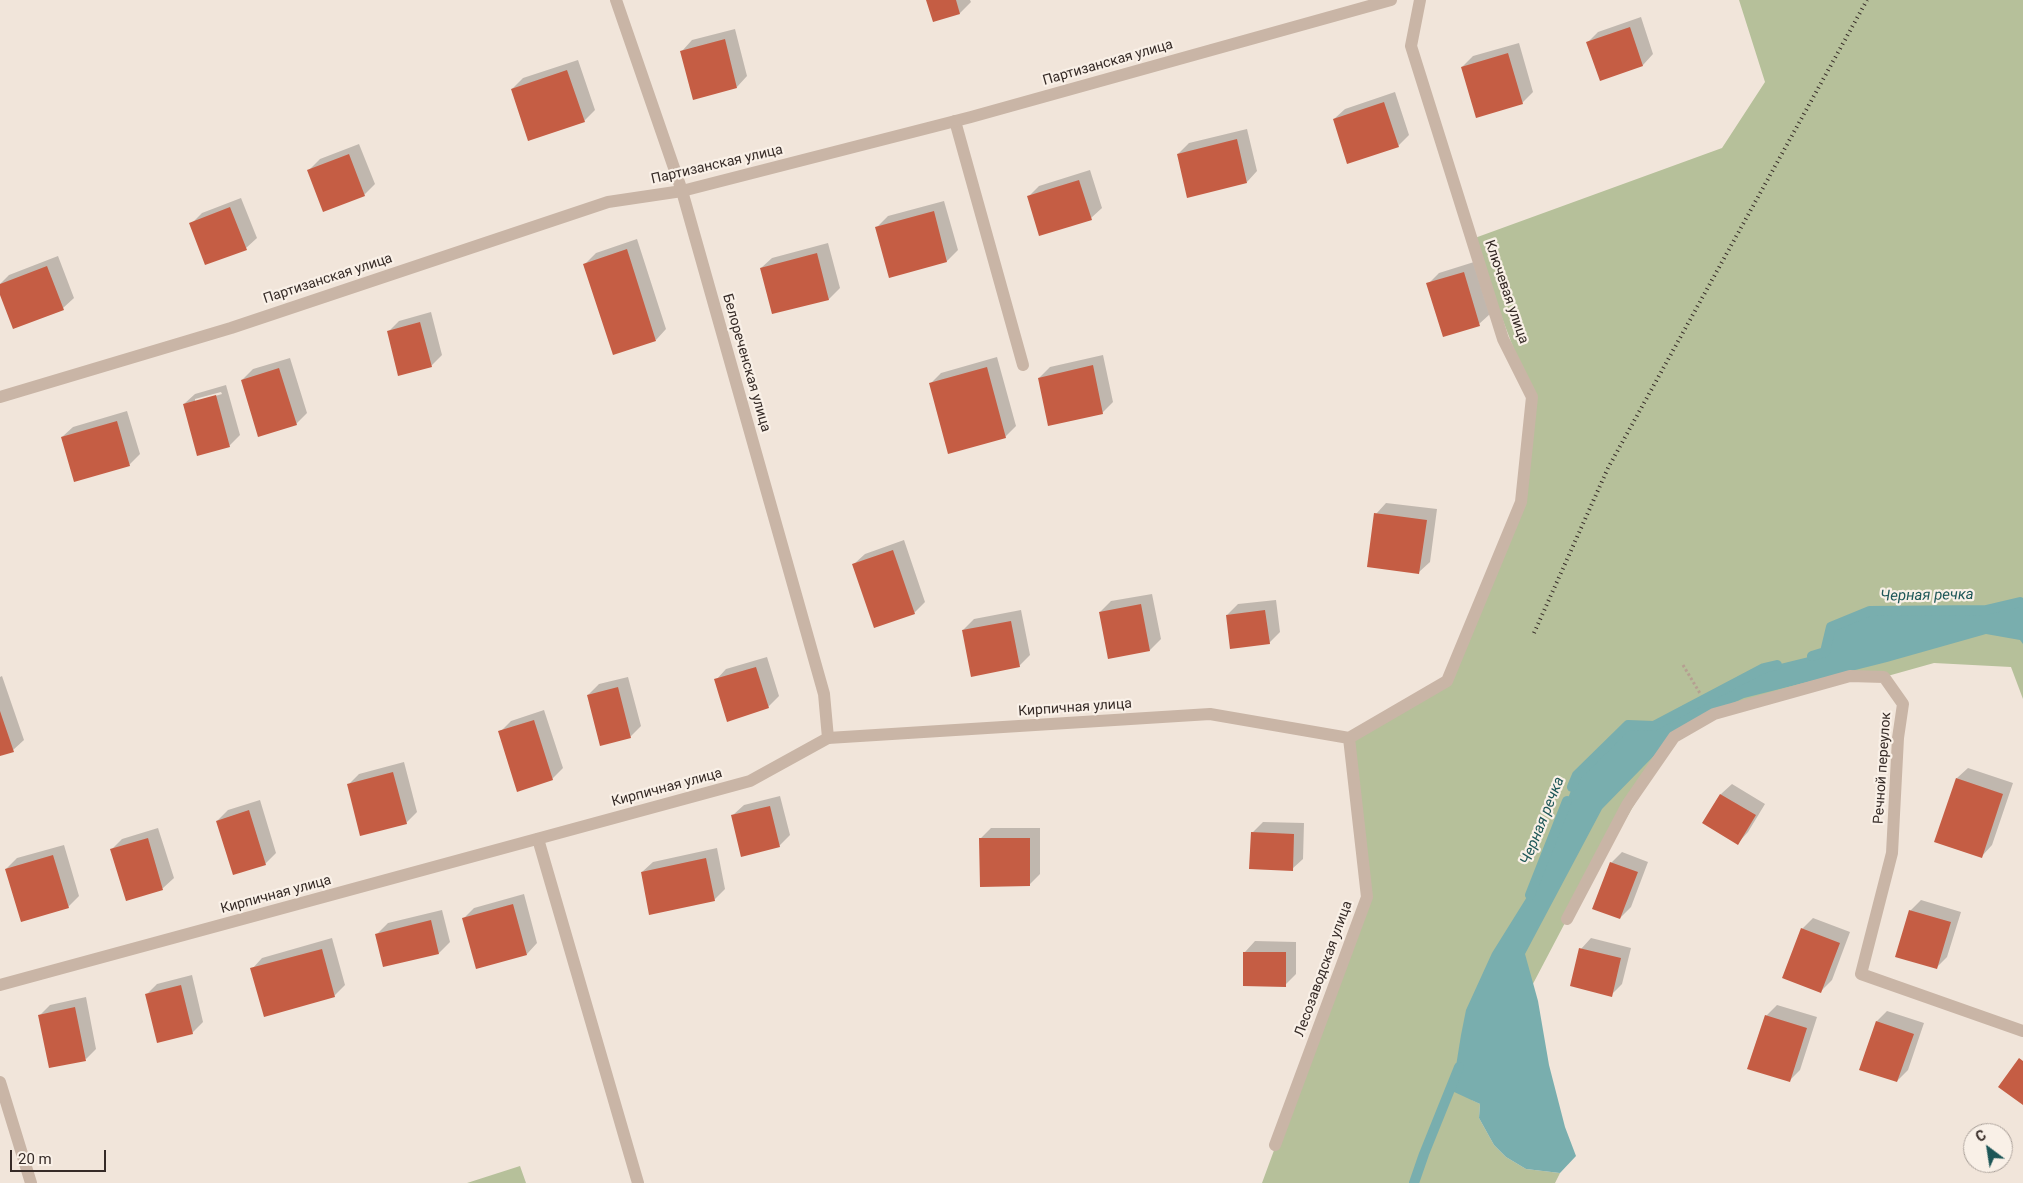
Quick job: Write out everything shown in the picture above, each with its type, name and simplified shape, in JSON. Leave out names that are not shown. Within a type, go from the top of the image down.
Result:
[{"type":"street","name":"Белореченская улица","points":[[616,0],[682,191],[824,694],[828,738]]},
{"type":"street","name":"Партизанская улица","points":[[0,397],[231,328],[608,202],[682,191],[955,121],[1390,0]]},
{"type":"street","name":"Ключевая улица","points":[[1349,738],[1447,681],[1522,502],[1532,397],[1504,339],[1411,46],[1420,0]]},
{"type":"street","points":[[955,121],[1023,365]]},
{"type":"street","name":"Речной переулок","points":[[1567,919],[1627,805],[1674,737],[1714,714],[1850,676],[1884,677],[1903,704],[1898,738],[1892,853],[1861,974],[2023,1031]]},
{"type":"street","name":"Кирпичная улица","points":[[0,986],[750,781],[828,738],[1210,714],[1349,738]]},
{"type":"street","name":"Лесозаводская улица","points":[[1275,1145],[1367,897],[1349,738]]},
{"type":"street","points":[[538,839],[638,1183]]},
{"type":"street","points":[[0,1082],[31,1183]]},
{"type":"path","points":[[1683,665],[1714,714]]},
{"type":"green space","points":[[1739,0],[2023,0],[2023,699],[2011,667],[1934,663],[1884,677],[1850,676],[1714,714],[1674,737],[1567,919],[1472,1100],[1480,1104],[1479,1118],[1494,1145],[1506,1157],[1526,1169],[1560,1173],[1555,1183],[1262,1183],[1367,897],[1349,738],[1447,681],[1521,502],[1532,397],[1472,239],[1722,148],[1765,82]]},
{"type":"green space","points":[[520,1166],[526,1183],[467,1183]]},
{"type":"water","points":[[2020,602],[2023,605],[2023,644],[2020,640],[1986,634],[1887,662],[1744,698],[1683,726],[1602,809],[1525,954],[1538,1001],[1549,1065],[1565,1127],[1576,1156],[1560,1173],[1526,1169],[1506,1157],[1494,1145],[1479,1118],[1480,1104],[1452,1091],[1461,1035],[1466,1010],[1492,953],[1535,884],[1577,775],[1628,725],[1654,726],[1764,668],[1825,653],[1831,627],[1870,611],[1986,610]]},
{"type":"building","points":[[926,0],[956,0],[960,14],[933,22]]},
{"type":"building","points":[[1630,27],[1643,66],[1600,81],[1586,42]]},
{"type":"building","points":[[725,39],[737,88],[693,100],[680,51]]},
{"type":"building","points":[[1508,53],[1523,104],[1476,118],[1461,67]]},
{"type":"building","points":[[567,70],[585,122],[528,141],[511,89]]},
{"type":"building","points":[[1384,102],[1399,147],[1347,164],[1333,119]]},
{"type":"building","points":[[1237,139],[1247,183],[1187,198],[1177,154]]},
{"type":"building","points":[[349,154],[365,196],[323,212],[307,170]]},
{"type":"building","points":[[1079,180],[1092,220],[1039,236],[1027,196]]},
{"type":"building","points":[[230,207],[247,250],[205,265],[189,223]]},
{"type":"building","points":[[934,211],[947,262],[889,278],[875,227]]},
{"type":"building","points":[[627,249],[656,341],[613,355],[583,264]]},
{"type":"building","points":[[817,253],[829,300],[772,314],[760,268]]},
{"type":"building","points":[[47,266],[64,310],[13,329],[0,295],[0,284]]},
{"type":"building","points":[[1464,272],[1480,326],[1443,337],[1426,283]]},
{"type":"building","points":[[420,322],[432,367],[398,376],[387,331]]},
{"type":"building","points":[[1093,365],[1103,414],[1048,426],[1038,378]]},
{"type":"building","points":[[987,367],[1006,438],[948,454],[929,383]]},
{"type":"building","points":[[279,368],[297,425],[258,437],[241,380]]},
{"type":"building","points":[[216,395],[230,447],[197,456],[183,404]]},
{"type":"building","points":[[117,421],[130,466],[74,482],[61,437]]},
{"type":"building","points":[[1374,513],[1427,520],[1419,574],[1367,567]]},
{"type":"building","points":[[893,550],[915,614],[874,628],[852,564]]},
{"type":"building","points":[[1141,604],[1150,651],[1108,659],[1099,612]]},
{"type":"building","points":[[1265,610],[1270,644],[1230,649],[1226,615]]},
{"type":"building","points":[[1011,621],[1020,667],[971,677],[962,630]]},
{"type":"building","points":[[756,667],[769,708],[727,722],[714,679]]},
{"type":"building","points":[[618,687],[631,738],[600,746],[587,695]]},
{"type":"building","points":[[0,711],[14,752],[0,756]]},
{"type":"building","points":[[534,720],[553,780],[517,792],[498,731]]},
{"type":"building","points":[[393,772],[407,824],[360,836],[347,784]]},
{"type":"building","points":[[1956,778],[2003,794],[1982,858],[1934,842]]},
{"type":"building","points":[[1720,794],[1756,815],[1738,845],[1702,823]]},
{"type":"building","points":[[770,806],[780,847],[741,857],[731,815]]},
{"type":"building","points":[[249,810],[266,865],[233,875],[216,821]]},
{"type":"building","points":[[1251,832],[1294,834],[1293,871],[1249,869]]},
{"type":"building","points":[[148,838],[163,890],[126,901],[110,849]]},
{"type":"building","points":[[979,838],[1030,838],[1030,886],[980,887]]},
{"type":"building","points":[[53,855],[69,908],[21,922],[5,869]]},
{"type":"building","points":[[706,858],[715,901],[649,915],[641,872]]},
{"type":"building","points":[[1610,862],[1638,872],[1620,919],[1592,909]]},
{"type":"building","points":[[513,904],[527,955],[476,969],[462,918]]},
{"type":"building","points":[[1909,910],[1951,922],[1937,969],[1895,957]]},
{"type":"building","points":[[431,920],[439,954],[383,967],[375,934]]},
{"type":"building","points":[[1801,928],[1840,943],[1821,993],[1782,978]]},
{"type":"building","points":[[1579,948],[1621,958],[1612,997],[1570,986]]},
{"type":"building","points":[[322,949],[335,997],[264,1017],[250,968]]},
{"type":"building","points":[[1243,952],[1286,952],[1286,987],[1243,986]]},
{"type":"building","points":[[181,985],[193,1034],[157,1043],[145,994]]},
{"type":"building","points":[[75,1007],[86,1061],[49,1068],[38,1015]]},
{"type":"building","points":[[1765,1015],[1807,1028],[1790,1082],[1747,1069]]},
{"type":"building","points":[[1876,1021],[1914,1034],[1897,1082],[1859,1070]]},
{"type":"building","points":[[2019,1058],[2023,1061],[2023,1105],[1998,1087]]},
{"type":"waterway","name":"Черная речка","points":[[1812,656],[1825,652],[1831,627],[1870,611],[1986,610],[2020,602],[2023,605]]},
{"type":"waterway","name":"Черная речка","points":[[1572,787],[1577,775],[1628,725],[1654,726],[1764,668],[1777,665]]},
{"type":"waterway","name":"Черная речка","points":[[1530,895],[1567,801]]},
{"type":"waterway","name":"Черная речка","points":[[1414,1183],[1459,1067]]},
{"type":"railway","points":[[1534,633],[1608,468],[1867,0]]}]
